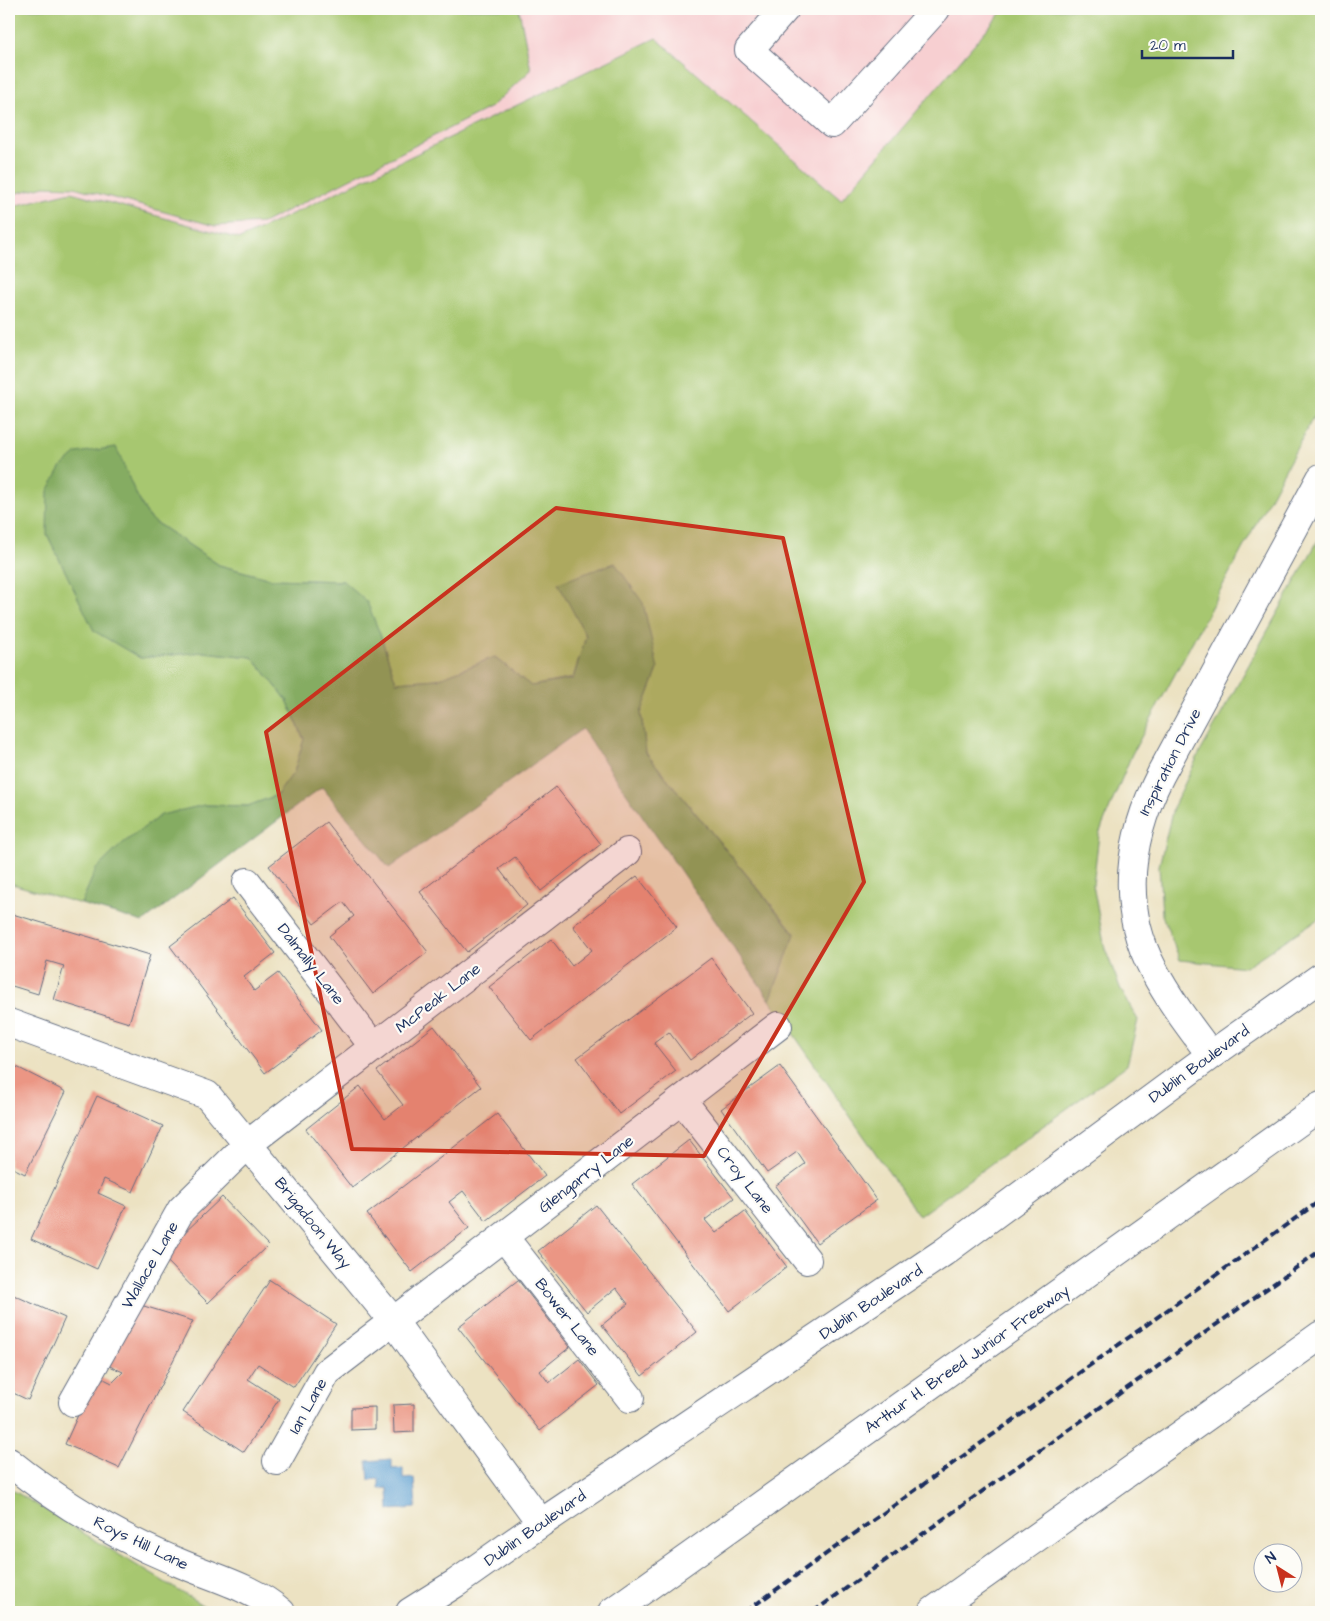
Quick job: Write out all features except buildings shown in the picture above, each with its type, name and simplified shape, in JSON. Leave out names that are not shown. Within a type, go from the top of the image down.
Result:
[{"type":"main road","points":[[785,9],[749,50],[832,124],[936,9]]},
{"type":"main road","name":"Inspiration Drive","points":[[1211,1055],[1172,1001],[1145,954],[1136,922],[1132,890],[1133,855],[1136,838],[1146,806],[1161,774],[1321,478]]},
{"type":"main road","name":"McPeak Lane","points":[[248,1144],[627,852]]},
{"type":"main road","name":"Dalmally Lane","points":[[247,882],[374,1047]]},
{"type":"main road","name":"Dublin Boulevard","points":[[410,1612],[456,1583],[541,1523],[944,1252],[1211,1055],[1321,977]]},
{"type":"main road","name":"Brigadoon Way","points":[[9,1023],[207,1095],[394,1322],[541,1523]]},
{"type":"main road","name":"Glengarry Lane","points":[[394,1322],[778,1026]]},
{"type":"main road","name":"Croy Lane","points":[[682,1100],[807,1260]]},
{"type":"main road","name":"Arthur H. Breed Junior Freeway","points":[[612,1612],[1321,1106]]},
{"type":"main road","name":"Wallace Lane","points":[[73,1402],[181,1210],[248,1144]]},
{"type":"main road","name":"Bower Lane","points":[[504,1237],[630,1398]]},
{"type":"main road","name":"Ian Lane","points":[[277,1461],[327,1372],[394,1322]]},
{"type":"main road","points":[[932,1612],[1321,1335]]},
{"type":"main road","name":"Roys Hill Lane","points":[[9,1462],[38,1486],[101,1526],[175,1561],[243,1587],[281,1612]]},
{"type":"highlighted area","points":[[556,508],[783,538],[864,882],[704,1156],[352,1149],[266,732]]},
{"type":"shaded area","points":[[9,9],[1004,9],[841,200],[656,38],[240,239],[71,192],[9,207]]},
{"type":"green space","points":[[9,9],[519,9],[531,70],[491,107],[263,223],[215,226],[74,187],[45,186],[9,195]]},
{"type":"green space","points":[[1004,9],[1321,9],[1321,403],[1132,754],[1099,834],[1093,885],[1105,949],[1121,990],[1138,1020],[1127,1065],[919,1216],[770,1000],[795,933],[646,753],[641,713],[658,669],[559,583],[586,636],[573,678],[531,686],[495,657],[437,679],[396,682],[380,634],[343,581],[271,579],[219,565],[149,518],[135,492],[47,534],[66,572],[140,658],[203,652],[252,657],[287,700],[304,740],[294,772],[277,795],[248,806],[204,805],[97,869],[81,904],[9,883],[9,207],[71,192],[240,239],[656,38],[841,200]]},
{"type":"green space","points":[[116,447],[135,492],[149,518],[219,565],[271,579],[343,581],[367,602],[396,682],[437,679],[495,657],[531,686],[573,679],[586,636],[558,583],[615,563],[643,603],[658,669],[641,713],[646,753],[795,934],[770,1000],[582,729],[389,868],[322,787],[143,922],[81,904],[96,869],[123,843],[161,815],[204,805],[248,806],[277,795],[294,772],[304,739],[287,700],[252,657],[203,652],[140,658],[94,631],[47,534],[48,491],[62,466],[77,453]]},
{"type":"green space","points":[[1321,535],[1321,917],[1245,967],[1180,960],[1162,915],[1159,866],[1173,808],[1198,756]]},
{"type":"green space","points":[[9,1488],[214,1612],[9,1612]]},
{"type":"water","points":[[392,1459],[392,1469],[403,1468],[403,1479],[414,1478],[416,1508],[389,1510],[388,1488],[379,1489],[379,1479],[369,1480],[367,1461]]},
{"type":"railway","points":[[745,1612],[1321,1200]]},
{"type":"railway","points":[[813,1612],[1321,1250]]}]
